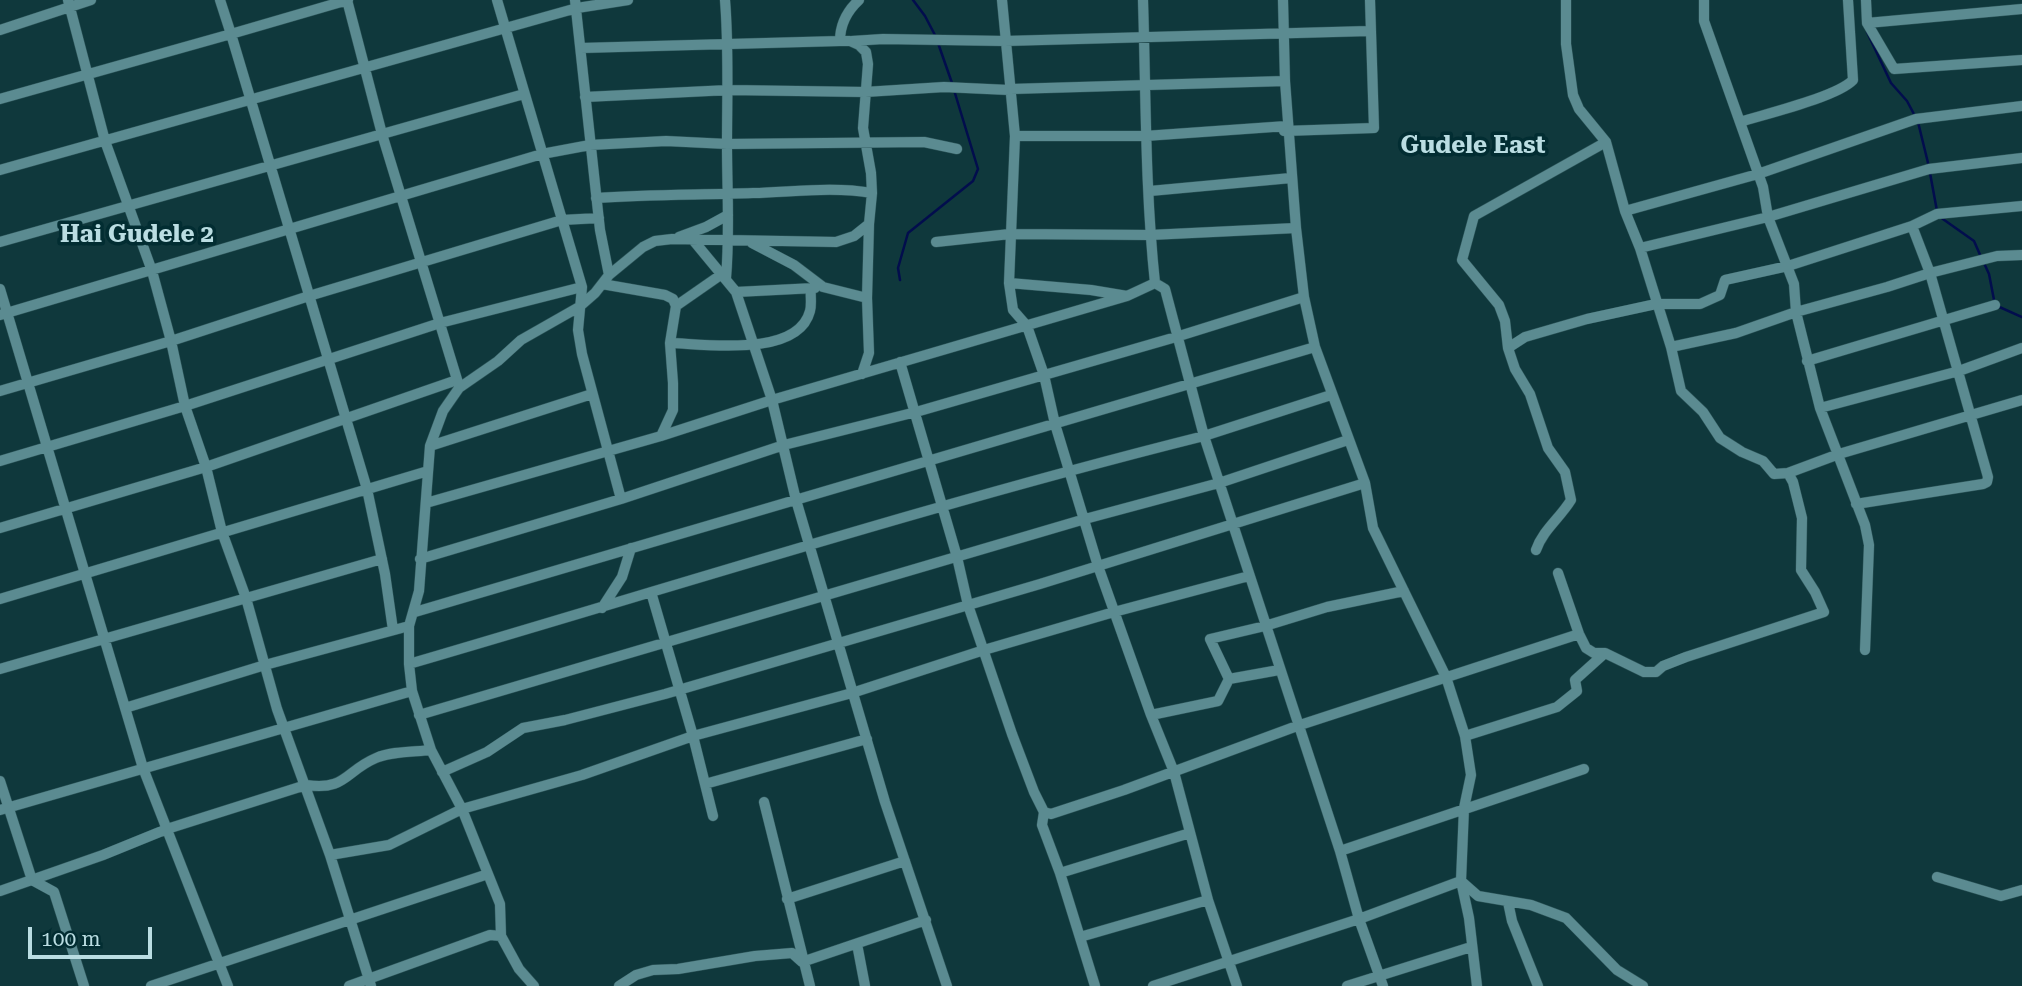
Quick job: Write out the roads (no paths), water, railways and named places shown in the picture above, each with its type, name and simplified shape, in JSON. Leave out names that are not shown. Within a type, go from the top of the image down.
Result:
[{"type":"street","points":[[0,30],[68,3],[91,0]]},
{"type":"street","points":[[220,0],[367,489],[393,630]]},
{"type":"street","points":[[0,99],[347,0],[382,134],[458,384],[443,411],[430,446],[419,591],[409,626],[412,691],[431,750],[463,809],[500,904],[501,936],[519,969],[534,986]]},
{"type":"street","points":[[497,0],[582,287],[578,330],[592,394],[621,499]]},
{"type":"street","points":[[0,170],[504,28],[576,4],[628,0]]},
{"type":"street","points":[[676,306],[724,276],[729,241],[729,90],[725,0]]},
{"type":"street","points":[[859,0],[845,17],[840,32],[845,41],[859,45],[866,52],[868,64],[864,142],[871,173],[872,193],[867,298],[869,353],[862,374]]},
{"type":"street","points":[[1002,0],[1016,136],[1009,283],[1013,310],[1027,326],[1044,375],[1055,424],[1098,566],[1174,772],[1208,900],[1237,986]]},
{"type":"street","points":[[1143,0],[1144,136],[1155,283]]},
{"type":"street","points":[[1283,0],[1284,128],[1304,297],[1315,347],[1365,483],[1373,528],[1446,677],[1465,736],[1471,775],[1464,808],[1461,881],[1466,897],[1477,986]]},
{"type":"street","points":[[1016,136],[1144,136],[1284,128],[1374,128],[1370,0]]},
{"type":"street","points":[[1566,0],[1566,44],[1573,95],[1579,109],[1606,142],[1625,211],[1640,248],[1671,347],[1681,391],[1703,412],[1720,438],[1763,461],[1774,474],[1788,473],[1839,454],[2022,400]]},
{"type":"street","points":[[1704,0],[1704,21],[1735,101],[1766,198],[1768,217],[1794,284],[1796,312],[1820,408],[1865,525],[1869,545],[1865,650]]},
{"type":"street","points":[[1740,122],[1821,96],[1848,85],[1853,80],[1848,0]]},
{"type":"street","points":[[1866,0],[1867,23],[1894,69],[2022,60]]},
{"type":"street","points":[[68,3],[105,141],[152,271],[185,406],[206,467],[222,532],[246,598],[285,729],[351,919],[369,982]]},
{"type":"street","points":[[576,4],[596,198],[609,275]]},
{"type":"street","points":[[1867,23],[2022,9]]},
{"type":"street","points":[[581,48],[883,39],[1005,41],[1369,31]]},
{"type":"street","points":[[585,97],[729,90],[865,92],[944,87],[1010,89],[1285,81]]},
{"type":"street","points":[[0,242],[524,94]]},
{"type":"street","points":[[1625,211],[1758,174],[1916,118],[2022,106]]},
{"type":"street","points":[[4,314],[542,154],[590,145],[666,141],[727,145],[924,142],[957,149]]},
{"type":"street","points":[[1536,550],[1541,536],[1572,500],[1566,472],[1548,448],[1530,394],[1515,369],[1499,305],[1462,260],[1474,216],[1606,142]]},
{"type":"street","points":[[1640,248],[1768,217],[1929,169],[2022,158]]},
{"type":"street","points":[[1150,191],[1291,178]]},
{"type":"street","points":[[596,198],[665,193],[729,194],[847,188],[872,193]]},
{"type":"street","points":[[1508,348],[1525,337],[1587,319],[1656,304],[1700,303],[1720,295],[1725,280],[1788,266],[1912,226],[1937,214],[2022,206]]},
{"type":"street","points":[[672,239],[728,215]]},
{"type":"street","points":[[0,391],[562,220],[599,218]]},
{"type":"street","points":[[0,528],[206,467],[458,384],[498,361],[521,340],[579,307],[609,275],[643,247],[655,241],[836,242],[854,236],[869,224]]},
{"type":"street","points":[[1856,504],[1987,482],[1959,371],[1930,273],[1912,226]]},
{"type":"street","points":[[936,242],[1010,234],[1150,235],[1296,228]]},
{"type":"street","points":[[693,240],[736,292],[772,400],[796,500],[836,642],[905,862],[926,920],[944,985]]},
{"type":"street","points":[[748,241],[793,265],[823,286],[867,298]]},
{"type":"street","points":[[1671,347],[1736,333],[1796,312],[1930,273],[1997,256],[2022,255]]},
{"type":"street","points":[[1009,283],[1127,296]]},
{"type":"street","points":[[426,503],[661,436],[772,400],[1127,296],[1155,283]]},
{"type":"street","points":[[1155,283],[1165,289],[1204,436],[1381,981]]},
{"type":"street","points":[[602,284],[665,296],[673,299],[676,306],[670,343],[674,383],[673,410],[661,436]]},
{"type":"street","points":[[736,292],[811,289],[823,286]]},
{"type":"street","points":[[0,461],[185,406],[440,323],[582,287]]},
{"type":"street","points":[[0,289],[4,314],[85,572],[142,768],[228,986]]},
{"type":"street","points":[[670,343],[754,346],[792,334],[804,323],[810,311],[811,289]]},
{"type":"street","points":[[420,559],[621,499],[784,445],[916,412],[1304,297]]},
{"type":"street","points":[[1807,361],[1995,305]]},
{"type":"street","points":[[415,612],[1315,347]]},
{"type":"street","points":[[1820,408],[1959,371],[2022,348]]},
{"type":"street","points":[[900,362],[957,557],[968,605],[1012,734],[1044,812],[1042,825],[1095,986]]},
{"type":"street","points":[[430,446],[592,394]]},
{"type":"street","points":[[409,664],[810,544],[1070,470],[1204,436],[1331,395]]},
{"type":"street","points":[[419,715],[1085,519],[1219,483],[1348,440]]},
{"type":"street","points":[[0,599],[428,471]]},
{"type":"street","points":[[1558,573],[1586,648],[1594,653],[1605,653],[1644,672],[1656,672],[1663,666],[1686,657],[1824,612],[1801,570],[1802,518],[1788,473]]},
{"type":"street","points":[[442,772],[487,752],[523,728],[665,694],[1098,566],[1365,483]]},
{"type":"street","points":[[601,608],[622,577],[631,548]]},
{"type":"street","points":[[0,669],[382,559]]},
{"type":"street","points":[[330,855],[389,845],[463,809],[582,775],[693,736],[852,693],[1114,612],[1249,576]]},
{"type":"street","points":[[1151,715],[1218,701],[1228,679],[1210,639],[1327,607],[1404,590]]},
{"type":"street","points":[[651,592],[713,816]]},
{"type":"street","points":[[125,708],[265,665],[409,626]]},
{"type":"street","points":[[1044,812],[1051,814],[1297,726],[1579,634]]},
{"type":"street","points":[[1465,736],[1557,707],[1577,691],[1575,680],[1605,653]]},
{"type":"street","points":[[1228,679],[1279,670]]},
{"type":"street","points":[[4,809],[412,691]]},
{"type":"street","points":[[705,784],[867,739]]},
{"type":"street","points":[[0,891],[167,829],[306,785],[328,787],[380,756],[431,750]]},
{"type":"street","points":[[1340,851],[1584,769]]},
{"type":"street","points":[[0,781],[4,809],[32,880],[54,892],[84,986]]},
{"type":"street","points":[[764,802],[810,986]]},
{"type":"street","points":[[1060,873],[1189,833]]},
{"type":"street","points":[[787,899],[905,862]]},
{"type":"street","points":[[151,986],[488,874]]},
{"type":"street","points":[[1937,877],[2001,896],[2022,890]]},
{"type":"street","points":[[1461,881],[1478,896],[1531,905],[1566,918],[1617,970],[1643,986]]},
{"type":"street","points":[[1153,986],[1359,919],[1461,881]]},
{"type":"street","points":[[1080,937],[1208,900]]},
{"type":"street","points":[[1508,902],[1512,921],[1538,986]]},
{"type":"street","points":[[803,962],[926,920]]},
{"type":"street","points":[[349,986],[369,982],[490,935],[501,936]]},
{"type":"street","points":[[857,944],[865,986]]},
{"type":"street","points":[[1347,986],[1381,981],[1472,947]]},
{"type":"street","points":[[620,986],[636,975],[653,970],[678,970],[755,956],[792,953],[803,962]]},
{"type":"waterway","points":[[913,0],[936,37]]},
{"type":"waterway","points":[[1867,32],[1891,83],[1907,101],[1915,116]]},
{"type":"waterway","points":[[938,43],[952,83]]},
{"type":"waterway","points":[[900,280],[898,268],[908,233],[973,181],[978,169],[954,90]]},
{"type":"waterway","points":[[1918,122],[1929,167]]},
{"type":"waterway","points":[[1930,173],[1937,211]]},
{"type":"waterway","points":[[1940,217],[1974,241],[1981,257]]},
{"type":"waterway","points":[[1984,263],[1995,305],[2022,317]]},
{"type":"district","name":"Gudele East","points":[[1473,146]]},
{"type":"district","name":"Hai Gudele 2","points":[[137,235]]}]
